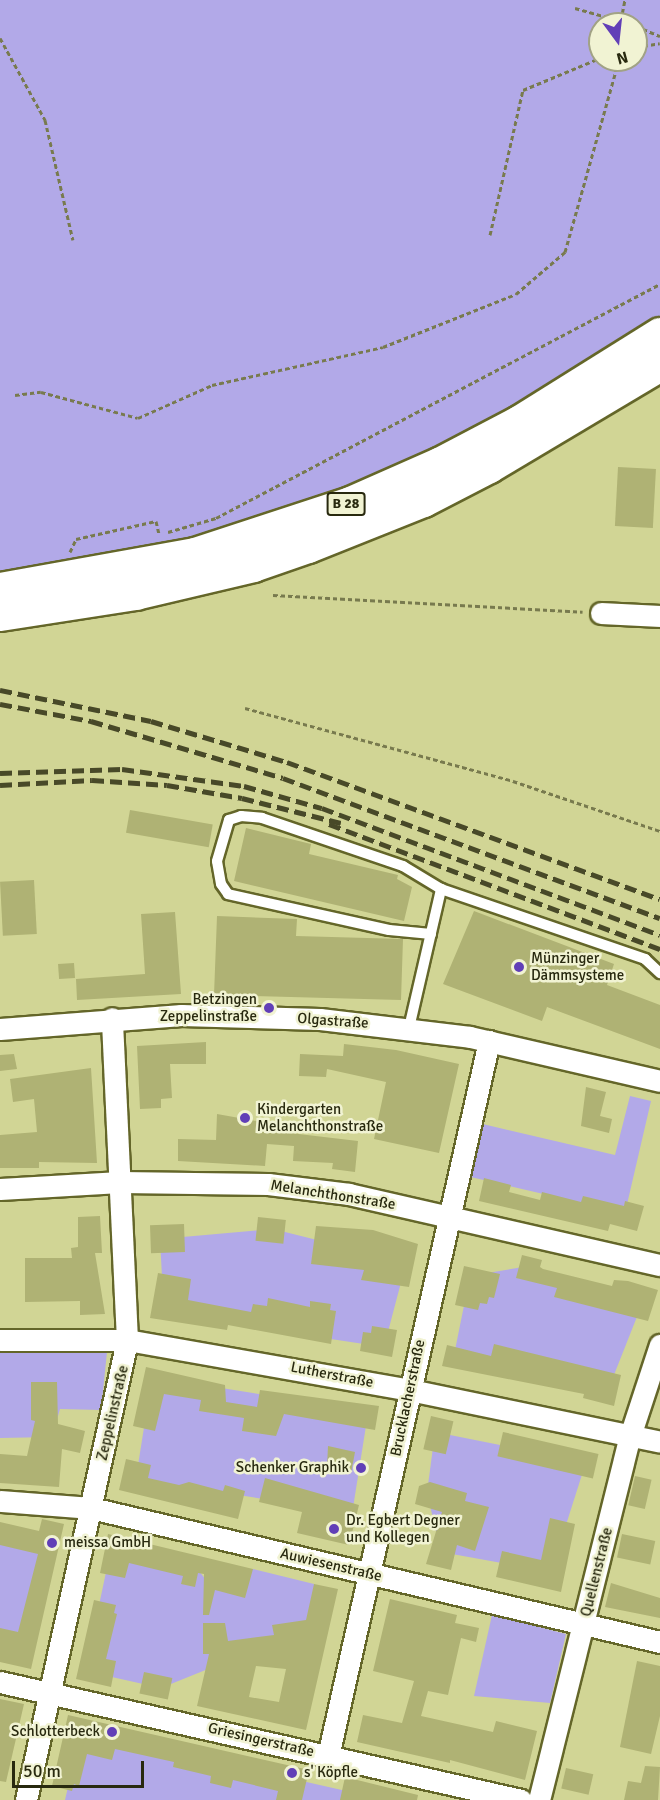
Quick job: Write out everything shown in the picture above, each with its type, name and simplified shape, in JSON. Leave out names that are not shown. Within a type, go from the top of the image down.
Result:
[{"type":"highway","name":"B 28","points":[[0,589],[195,554],[350,503],[441,463],[519,422],[660,334]]},
{"type":"highway","name":"B 28","points":[[0,614],[145,591],[253,565],[308,546],[391,514],[472,475],[660,364]]},
{"type":"street","points":[[601,613],[660,616]]},
{"type":"street","name":"Olgastraße","points":[[0,1029],[112,1018],[231,1015],[409,1028],[489,1041],[660,1081]]},
{"type":"street","name":"Zeppelinstraße","points":[[26,1800],[127,1340],[112,1018]]},
{"type":"street","name":"Brucklacherstraße","points":[[328,1756],[489,1041]]},
{"type":"street","name":"Melanchthonstraße","points":[[0,1189],[120,1182],[268,1184],[349,1194],[660,1265]]},
{"type":"street","name":"Lutherstraße","points":[[0,1340],[127,1340],[410,1390],[660,1442]]},
{"type":"street","name":"Quellenstraße","points":[[539,1800],[630,1436],[660,1345]]},
{"type":"street","name":"Auwiesenstraße","points":[[0,1501],[91,1508],[585,1622],[660,1642]]},
{"type":"street","name":"Griesingerstraße","points":[[0,1682],[521,1800]]},
{"type":"lane","points":[[431,933],[389,930],[228,894],[221,884],[217,861],[229,820],[241,816],[261,818],[403,866],[441,889],[645,959],[660,973]]},
{"type":"lane","points":[[409,1028],[441,889]]},
{"type":"path","points":[[575,8],[590,12]]},
{"type":"path","points":[[0,38],[45,120],[73,240]]},
{"type":"path","points":[[490,235],[523,90],[588,63]]},
{"type":"path","points":[[15,395],[41,392],[138,418],[212,385],[383,347],[516,294],[565,252],[616,72]]},
{"type":"path","points":[[149,537],[216,518],[660,284]]},
{"type":"path","points":[[65,562],[76,539],[156,521],[159,534]]},
{"type":"path","points":[[273,595],[601,613]]},
{"type":"path","points":[[245,708],[513,781],[660,831]]},
{"type":"shaded area","points":[[0,0],[660,0],[660,320],[597,363],[409,466],[188,545],[0,578]]},
{"type":"shaded area","points":[[630,1096],[651,1101],[625,1213],[458,1174],[470,1121],[615,1155]]},
{"type":"shaded area","points":[[273,1229],[333,1244],[409,1252],[384,1347],[164,1314],[160,1239]]},
{"type":"shaded area","points":[[529,1266],[644,1299],[608,1390],[454,1355],[470,1276]]},
{"type":"shaded area","points":[[0,1350],[107,1352],[101,1410],[60,1409],[52,1437],[0,1438]]},
{"type":"shaded area","points":[[152,1377],[368,1411],[352,1513],[136,1479]]},
{"type":"shaded area","points":[[435,1432],[586,1462],[551,1572],[441,1552],[427,1493]]},
{"type":"shaded area","points":[[0,1536],[49,1538],[20,1651],[0,1647]]},
{"type":"shaded area","points":[[112,1544],[192,1562],[206,1580],[253,1569],[314,1584],[319,1617],[255,1650],[161,1688],[85,1671]]},
{"type":"shaded area","points":[[492,1615],[566,1634],[550,1703],[474,1696]]},
{"type":"shaded area","points":[[81,1731],[386,1800],[65,1800]]},
{"type":"building","points":[[618,467],[656,469],[653,528],[615,526]]},
{"type":"building","points":[[130,810],[213,825],[209,847],[126,833]]},
{"type":"building","points":[[246,828],[311,844],[309,854],[398,875],[397,879],[412,887],[404,921],[234,881]]},
{"type":"building","points":[[34,880],[37,934],[3,936],[0,882]]},
{"type":"building","name":"Münzinger Dämmsysteme","points":[[474,911],[614,964],[607,985],[660,1005],[660,1049],[547,1007],[542,1021],[443,984]]},
{"type":"building","points":[[175,912],[181,994],[77,1000],[76,979],[145,974],[141,914]]},
{"type":"building","points":[[217,916],[297,919],[296,936],[403,939],[401,1000],[214,995]]},
{"type":"building","points":[[74,963],[75,978],[59,979],[58,964]]},
{"type":"building","points":[[206,1042],[206,1064],[170,1064],[172,1098],[161,1099],[161,1108],[140,1109],[137,1046]]},
{"type":"building","points":[[344,1044],[396,1050],[459,1064],[439,1153],[374,1139],[386,1082],[327,1069],[326,1077],[299,1076],[300,1054],[343,1056]]},
{"type":"building","points":[[14,1054],[17,1069],[0,1071],[0,1055]]},
{"type":"building","points":[[91,1068],[97,1163],[39,1162],[39,1168],[0,1168],[0,1135],[37,1132],[34,1099],[13,1102],[10,1079]]},
{"type":"building","points":[[586,1087],[606,1092],[600,1116],[612,1119],[609,1133],[581,1126]]},
{"type":"building","points":[[217,1114],[273,1124],[273,1131],[358,1141],[355,1172],[332,1169],[333,1163],[293,1161],[294,1146],[267,1144],[265,1166],[178,1161],[178,1139],[216,1140]]},
{"type":"building","points":[[484,1178],[511,1185],[509,1192],[540,1200],[542,1192],[581,1202],[583,1196],[624,1206],[625,1201],[644,1206],[637,1231],[610,1224],[608,1231],[479,1201]]},
{"type":"building","points":[[100,1216],[102,1253],[95,1253],[105,1314],[80,1315],[80,1301],[25,1302],[25,1258],[72,1258],[71,1248],[78,1247],[78,1217]]},
{"type":"building","points":[[258,1217],[286,1220],[283,1244],[255,1241]]},
{"type":"building","points":[[184,1224],[185,1252],[151,1253],[150,1225]]},
{"type":"building","points":[[316,1226],[373,1230],[418,1244],[409,1287],[361,1280],[364,1270],[311,1264]]},
{"type":"building","points":[[522,1255],[542,1260],[540,1267],[543,1269],[612,1286],[614,1280],[628,1281],[658,1290],[648,1321],[554,1297],[557,1288],[516,1278]]},
{"type":"building","points":[[464,1266],[500,1274],[494,1298],[489,1297],[487,1304],[480,1303],[478,1310],[455,1305]]},
{"type":"building","points":[[158,1273],[191,1279],[188,1300],[251,1312],[253,1304],[267,1306],[268,1298],[310,1307],[310,1301],[331,1304],[330,1310],[336,1311],[331,1344],[228,1325],[227,1330],[150,1318]]},
{"type":"building","points":[[372,1326],[397,1330],[392,1357],[360,1351],[363,1332],[371,1333]]},
{"type":"building","points":[[494,1344],[621,1375],[614,1406],[583,1398],[584,1394],[442,1366],[447,1345],[491,1356]]},
{"type":"building","points":[[146,1367],[225,1385],[226,1402],[257,1407],[260,1390],[379,1406],[375,1430],[284,1414],[276,1436],[242,1431],[244,1418],[199,1411],[201,1400],[164,1394],[155,1431],[133,1426]]},
{"type":"building","points":[[31,1382],[57,1382],[58,1424],[85,1431],[80,1453],[62,1449],[59,1487],[0,1483],[0,1454],[27,1456],[35,1421],[31,1420]]},
{"type":"building","points":[[431,1416],[453,1421],[446,1454],[423,1449]]},
{"type":"building","points":[[503,1432],[598,1454],[593,1478],[497,1456]]},
{"type":"building","points":[[328,1446],[355,1452],[351,1473],[327,1467]]},
{"type":"building","points":[[126,1459],[151,1465],[148,1478],[179,1485],[189,1482],[223,1491],[225,1485],[245,1491],[238,1519],[119,1490]]},
{"type":"building","points":[[635,1476],[652,1480],[645,1509],[628,1505]]},
{"type":"building","points":[[265,1478],[359,1505],[349,1545],[297,1533],[302,1512],[259,1502]]},
{"type":"building","points":[[430,1482],[467,1493],[465,1501],[489,1507],[475,1551],[457,1545],[451,1570],[426,1564],[442,1512],[415,1504],[419,1486]]},
{"type":"building","points":[[550,1518],[575,1524],[561,1592],[496,1577],[502,1551],[541,1560]]},
{"type":"building","points":[[42,1519],[64,1524],[31,1669],[0,1662],[0,1628],[18,1632],[38,1554],[0,1545],[0,1522],[39,1531]]},
{"type":"building","points":[[108,1534],[253,1569],[245,1598],[215,1590],[209,1615],[203,1615],[204,1574],[198,1573],[195,1587],[181,1584],[183,1576],[129,1563],[125,1578],[100,1573]]},
{"type":"building","points":[[622,1534],[655,1541],[650,1565],[617,1557]]},
{"type":"building","points":[[611,1583],[660,1598],[660,1618],[605,1607]]},
{"type":"building","points":[[314,1584],[338,1589],[306,1730],[197,1706],[209,1654],[203,1654],[203,1623],[225,1623],[228,1641],[274,1635],[272,1625],[306,1620]],"holes":[[[256,1666],[286,1669],[279,1702],[249,1697]]]},
{"type":"building","points":[[390,1599],[457,1615],[455,1623],[479,1628],[476,1642],[461,1638],[448,1695],[428,1691],[421,1716],[493,1732],[496,1721],[537,1731],[525,1780],[450,1760],[450,1763],[357,1742],[363,1715],[402,1723],[414,1681],[373,1671]]},
{"type":"building","points":[[94,1600],[116,1605],[114,1613],[117,1614],[106,1659],[116,1661],[111,1687],[76,1679]]},
{"type":"building","points":[[637,1661],[660,1666],[660,1716],[651,1754],[620,1747]]},
{"type":"building","points":[[144,1672],[172,1678],[168,1700],[139,1694]]},
{"type":"building","points":[[0,1699],[24,1704],[6,1782],[0,1781]]},
{"type":"building","points":[[68,1715],[309,1770],[302,1800],[276,1800],[278,1791],[233,1780],[231,1788],[210,1783],[211,1776],[173,1767],[174,1762],[115,1749],[112,1760],[87,1754],[79,1786],[74,1784],[72,1791],[52,1786]]},
{"type":"building","points":[[645,1766],[660,1767],[658,1800],[624,1800],[628,1781],[641,1783]]},
{"type":"building","points":[[566,1768],[593,1774],[589,1795],[561,1788]]},
{"type":"building","points":[[345,1777],[418,1795],[417,1800],[340,1800]]},
{"type":"railway","points":[[0,690],[151,721],[287,762],[660,899]]},
{"type":"railway","points":[[0,704],[91,721],[283,778],[660,918]]},
{"type":"railway","points":[[0,773],[122,769],[244,786],[322,808],[660,935]]},
{"type":"railway","points":[[0,785],[92,780],[167,785],[242,798],[341,823]]},
{"type":"railway","points":[[329,824],[660,949]]},
{"type":"place","name":"Münzinger Dämmsysteme","points":[[519,967]]},
{"type":"place","name":"Betzingen Zeppelinstraße","points":[[269,1008]]},
{"type":"place","name":"Kindergarten Melanchthonstraße","points":[[245,1118]]},
{"type":"place","name":"Schenker Graphik","points":[[361,1468]]},
{"type":"place","name":"Dr. Egbert Degner und Kollegen","points":[[334,1529]]},
{"type":"place","name":"meissa GmbH","points":[[52,1543]]},
{"type":"place","name":"Schlotterbeck","points":[[112,1732]]},
{"type":"place","name":"s' Köpfle","points":[[292,1773]]}]
